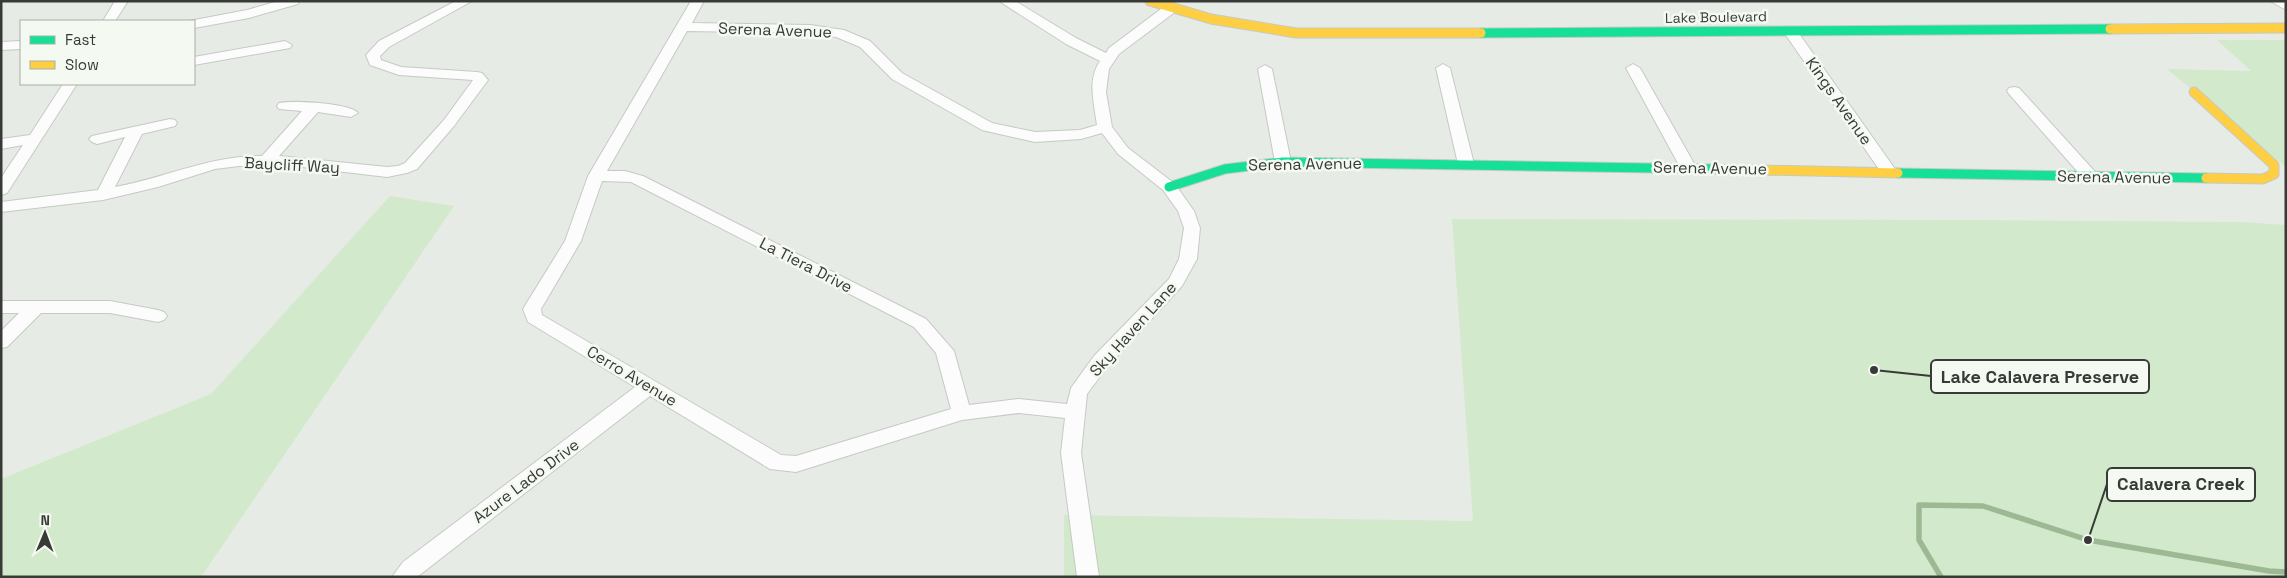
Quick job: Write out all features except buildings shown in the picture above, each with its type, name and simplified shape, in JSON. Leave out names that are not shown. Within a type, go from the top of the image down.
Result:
[{"type":"main road","name":"Lake Boulevard","points":[[1150,1],[1175,5],[1251,27],[1317,34],[2286,28]]},
{"type":"main road","name":"Serena Avenue","points":[[1169,186],[1194,175],[1227,167],[1283,162],[1688,167],[2091,177],[2263,178],[2274,174],[2274,165],[2194,92]]},
{"type":"street","points":[[111,20],[122,1]]},
{"type":"street","points":[[230,17],[231,1]]},
{"type":"street","points":[[195,24],[293,1]]},
{"type":"street","name":"Baycliff Way","points":[[1,207],[103,195],[143,186],[211,165],[238,161],[267,160],[387,172],[411,166],[449,123],[481,80],[478,78],[400,71],[375,62],[373,55],[384,44],[466,1]]},
{"type":"street","name":"Cerro Avenue","points":[[698,1],[596,176],[573,242],[532,309],[534,318],[777,463],[796,464],[962,413],[1019,406],[1074,412]]},
{"type":"street","points":[[1005,1],[1071,41],[1107,59],[1175,5]]},
{"type":"street","points":[[2276,1],[2286,6]]},
{"type":"street","name":"Serena Avenue","points":[[683,27],[810,29],[838,33],[865,44],[897,76],[987,127],[1035,137],[1081,134],[1105,127]]},
{"type":"street","name":"Kings Avenue","points":[[1790,31],[1889,172]]},
{"type":"street","points":[[195,61],[285,45]]},
{"type":"street","points":[[1,46],[20,46]]},
{"type":"street","name":"Sky Haven Lane","points":[[1088,577],[1071,453],[1074,412],[1078,392],[1100,361],[1176,282],[1188,259],[1192,228],[1186,211],[1169,186],[1123,150],[1105,127],[1098,92],[1102,69],[1107,59]]},
{"type":"street","points":[[1443,68],[1466,164]]},
{"type":"street","points":[[1633,68],[1688,167]]},
{"type":"street","points":[[1265,69],[1283,162]]},
{"type":"street","points":[[1,190],[69,85]]},
{"type":"street","points":[[2014,91],[2091,177]]},
{"type":"street","points":[[284,106],[314,107],[351,113]]},
{"type":"street","points":[[267,160],[314,107]]},
{"type":"street","points":[[97,139],[170,123]]},
{"type":"street","points":[[103,195],[135,132]]},
{"type":"street","points":[[1,144],[36,138]]},
{"type":"street","name":"La Tiera Drive","points":[[596,176],[625,176],[637,179],[920,323],[945,351],[962,413]]},
{"type":"street","points":[[1,306],[110,307],[158,316]]},
{"type":"street","points":[[1,342],[36,307]]},
{"type":"street","name":"Azure Lado Drive","points":[[403,577],[411,568],[650,386]]},
{"type":"green space","points":[[2217,40],[2286,40],[2286,167],[2167,69],[2251,71]]},
{"type":"green space","points":[[390,196],[454,206],[201,577],[1,577],[1,479],[211,394]]},
{"type":"green space","points":[[1452,219],[1974,220],[2240,222],[2286,225],[2286,577],[1064,577],[1064,515],[1473,521]]},
{"type":"waterway","points":[[1941,577],[1919,540],[1919,505],[1983,506],[2088,540],[2269,571],[2286,572]]},
{"type":"traffic: fast","points":[[1481,33],[2110,29]]},
{"type":"traffic: fast","points":[[1169,187],[1225,169],[1283,162],[1716,169]]},
{"type":"traffic: fast","points":[[1898,173],[2206,178]]},
{"type":"traffic: slow","points":[[1150,1],[1211,19],[1296,33],[1481,33]]},
{"type":"traffic: slow","points":[[2110,29],[2286,28]]},
{"type":"traffic: slow","points":[[2194,92],[2274,165],[2274,174],[2263,179],[2206,178]]},
{"type":"traffic: slow","points":[[1716,169],[1898,173]]},
{"type":"place","name":"Lake Calavera Preserve","points":[[1874,370]]},
{"type":"place","name":"Calavera Creek","points":[[2088,540]]}]
